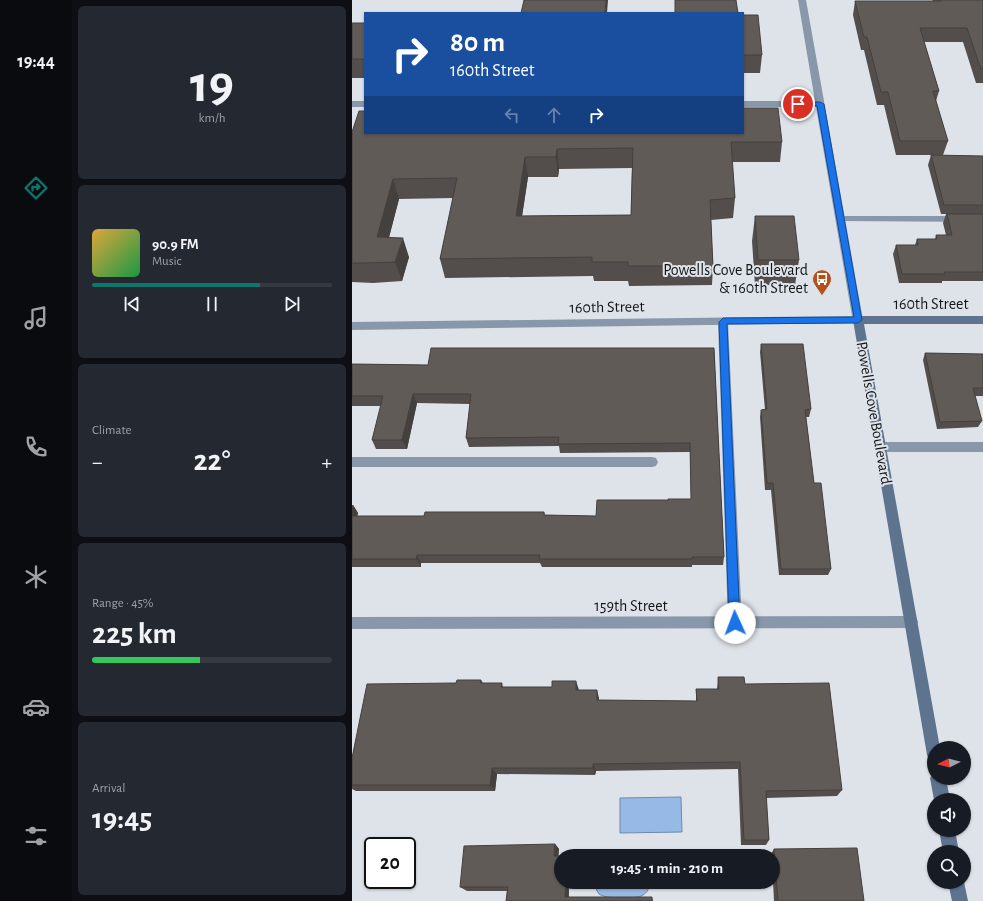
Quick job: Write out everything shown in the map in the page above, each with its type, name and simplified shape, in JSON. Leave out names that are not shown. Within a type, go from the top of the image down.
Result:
[{"type":"street","name":"Powells Cove Boulevard","points":[[802,0],[932,741]]},
{"type":"street","points":[[352,104],[364,104]]},
{"type":"street","points":[[744,104],[820,104]]},
{"type":"street","points":[[841,219],[983,219]]},
{"type":"street","name":"160th Street","points":[[352,326],[983,320]]},
{"type":"street","points":[[723,322],[735,623]]},
{"type":"street","points":[[880,447],[983,447]]},
{"type":"street","points":[[352,462],[652,462]]},
{"type":"street","name":"159th Street","points":[[352,623],[911,622]]},
{"type":"street","points":[[957,889],[960,901]]},
{"type":"water","points":[[681,797],[682,832],[620,833],[620,798]]},
{"type":"water","points":[[648,889],[643,895],[634,898],[602,896],[596,890]]},
{"type":"building","points":[[524,0],[606,0],[605,12],[521,12]]},
{"type":"building","points":[[675,0],[736,0],[738,12],[675,12]]},
{"type":"building","points":[[940,0],[983,0],[983,69],[981,69],[967,28],[920,28],[939,91],[933,91],[948,141],[900,141],[888,92],[881,92],[867,37],[864,37],[855,1],[941,1]]},
{"type":"building","points":[[744,15],[758,15],[762,55],[744,55]]},
{"type":"building","points":[[352,23],[364,23],[364,59],[352,59]]},
{"type":"building","points":[[744,108],[778,108],[782,142],[731,142],[735,198],[710,200],[713,266],[628,266],[628,262],[592,262],[592,257],[440,259],[457,178],[393,179],[377,237],[403,238],[395,262],[352,263],[352,132],[359,111],[364,111],[364,134],[744,134]],"holes":[[[633,148],[631,215],[516,216],[525,157],[556,157],[557,149]]]},
{"type":"building","points":[[931,155],[983,156],[983,205],[944,205]]},
{"type":"building","points":[[947,214],[983,214],[983,272],[902,274],[896,245],[918,245],[917,239],[937,239],[936,235],[952,235]]},
{"type":"building","points":[[755,216],[794,216],[799,260],[758,260]]},
{"type":"building","points":[[761,344],[803,344],[811,409],[805,410],[814,483],[821,483],[831,569],[781,569],[773,483],[767,483],[761,410],[767,409]]},
{"type":"building","points":[[431,348],[714,348],[724,557],[692,557],[692,559],[539,559],[540,555],[417,555],[416,559],[352,559],[352,516],[424,516],[425,512],[544,512],[544,515],[596,516],[597,500],[691,499],[690,443],[558,444],[559,437],[466,438],[471,394],[413,394],[402,440],[372,440],[383,396],[352,396],[352,364],[428,365]]},
{"type":"building","points":[[925,353],[983,354],[983,388],[973,388],[982,421],[940,422]]},
{"type":"building","points":[[718,677],[744,677],[745,684],[829,683],[842,790],[766,791],[769,840],[744,840],[740,762],[593,764],[593,768],[492,768],[490,785],[352,785],[352,758],[367,684],[456,683],[457,680],[481,680],[480,683],[502,683],[501,687],[552,687],[552,681],[576,681],[576,690],[597,690],[597,700],[697,701],[696,689],[719,689]]},
{"type":"building","points":[[555,844],[554,889],[566,889],[565,897],[652,897],[652,901],[506,901],[508,887],[460,887],[464,846]]},
{"type":"building","points":[[857,848],[864,901],[778,901],[777,889],[780,889],[780,849],[774,849]]},
{"type":"place","name":"Powells Cove Boulevard & 160th Street","points":[[822,296]]},
{"type":"route","points":[[735,623],[723,322],[858,320],[820,104],[798,104]]}]
